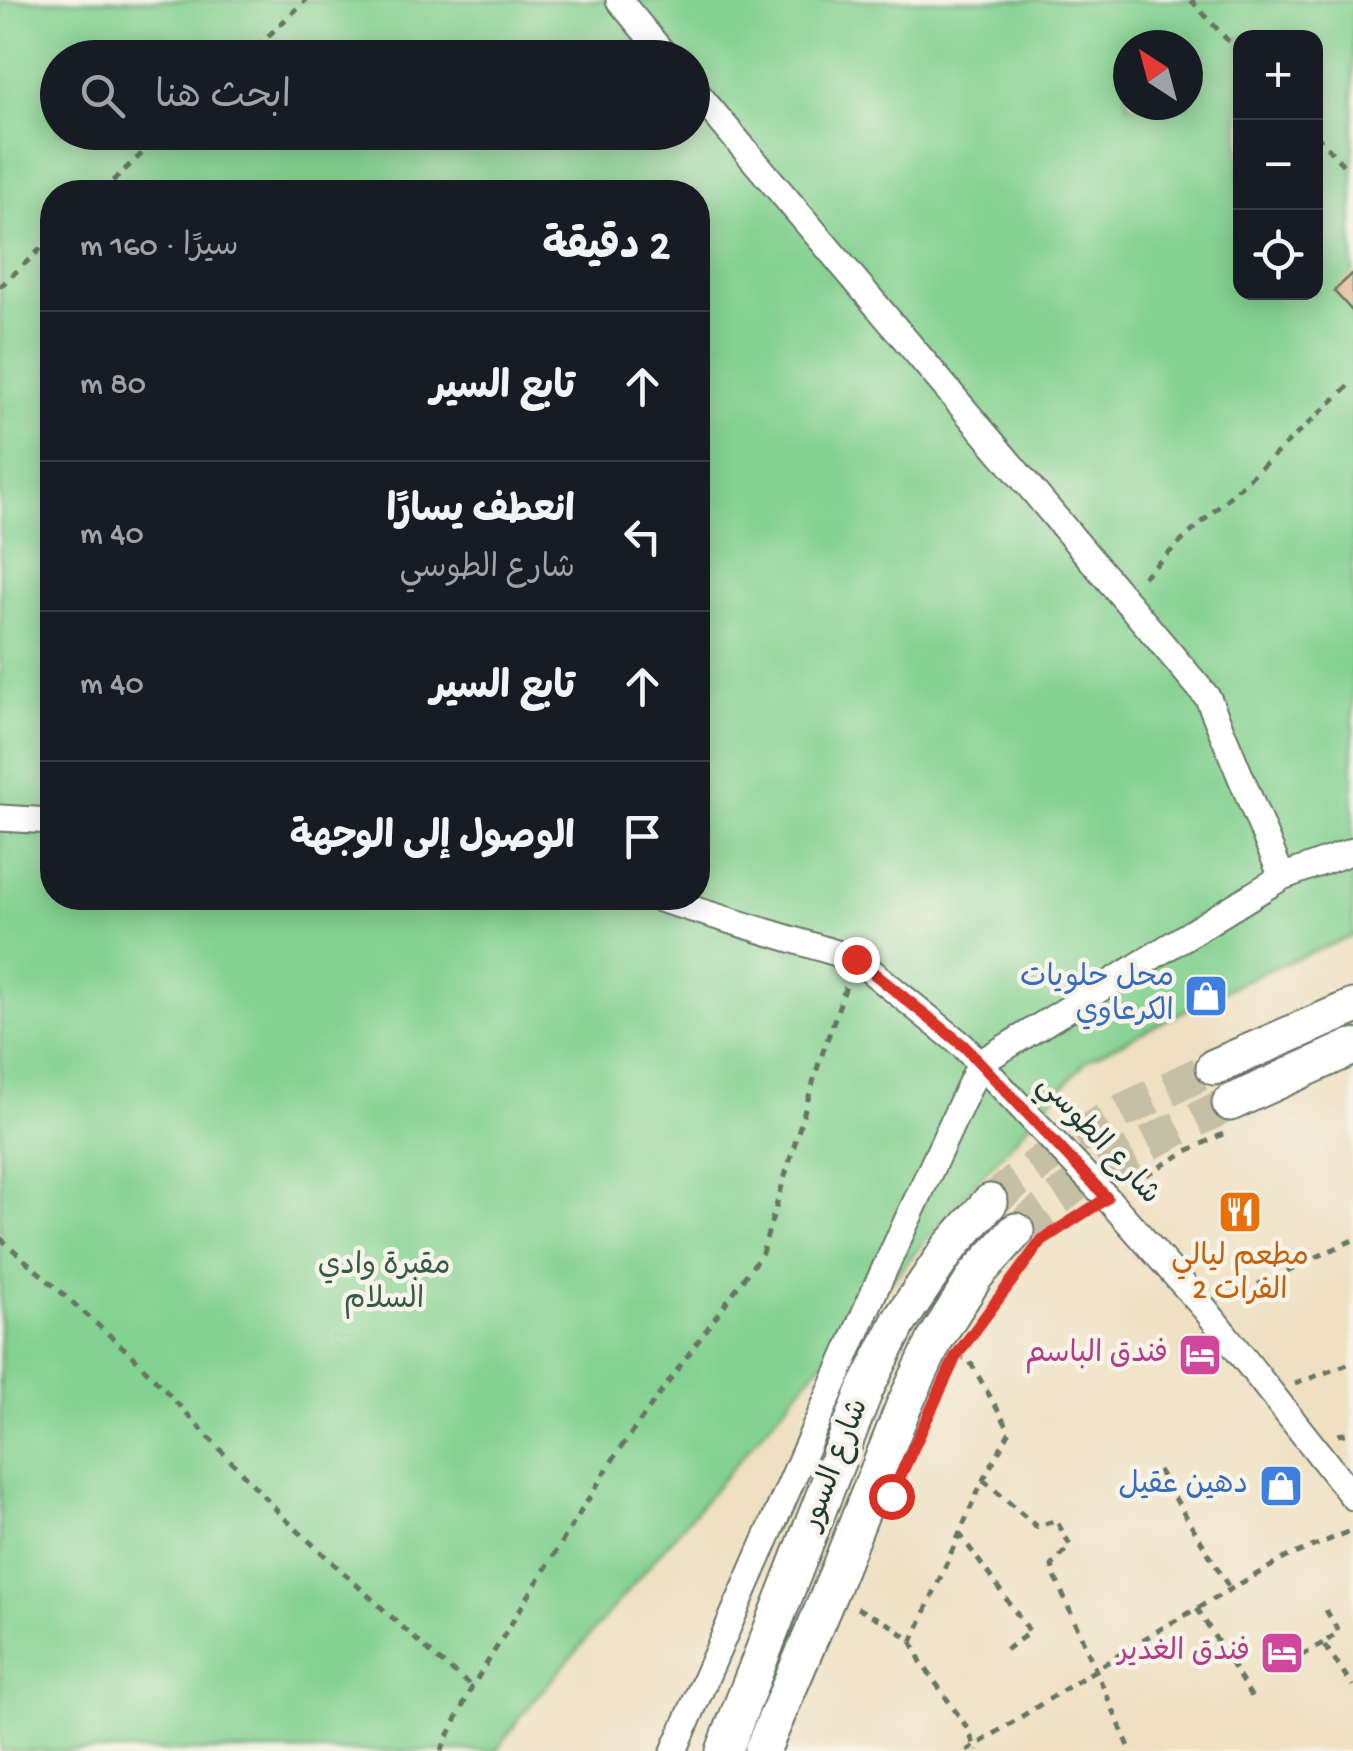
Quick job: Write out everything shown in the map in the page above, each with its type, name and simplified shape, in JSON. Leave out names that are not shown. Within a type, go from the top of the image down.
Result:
[{"type":"main road","points":[[1214,1067],[1353,1007]]},
{"type":"main road","points":[[1234,1116],[1353,1047]]},
{"type":"main road","name":"شارع السور","points":[[724,1751],[866,1388],[899,1322],[939,1262],[990,1202]]},
{"type":"main road","name":"شارع السور","points":[[762,1751],[830,1594],[903,1408],[936,1340],[976,1275],[1029,1236]]},
{"type":"street","points":[[619,0],[652,40]]},
{"type":"street","points":[[710,108],[1208,698],[1282,877]]},
{"type":"street","points":[[0,818],[40,820]]},
{"type":"street","points":[[674,1751],[872,1294],[980,1063],[1282,877],[1353,851]]},
{"type":"street","points":[[695,910],[856,959]]},
{"type":"street","name":"شارع الطوسي","points":[[856,959],[964,1046],[1107,1198],[1204,1310],[1353,1497]]},
{"type":"path","points":[[264,40],[306,0]]},
{"type":"path","points":[[1191,0],[1233,46]]},
{"type":"path","points":[[1323,144],[1342,165]]},
{"type":"path","points":[[114,180],[146,150]]},
{"type":"path","points":[[0,287],[40,249]]},
{"type":"path","points":[[1122,596],[1353,382]]},
{"type":"path","points":[[441,1751],[472,1687],[617,1453],[762,1253],[818,1066],[856,959]]},
{"type":"path","points":[[1029,1236],[1107,1198],[1187,1151],[1234,1116]]},
{"type":"path","points":[[0,1238],[134,1357],[284,1517],[472,1687]]},
{"type":"path","points":[[1204,1310],[1353,1240]]},
{"type":"path","points":[[912,1642],[983,1480],[1010,1431],[969,1360],[956,1356]]},
{"type":"path","points":[[1272,1394],[1353,1362]]},
{"type":"path","points":[[1158,1470],[1230,1590]]},
{"type":"path","points":[[983,1480],[1037,1527],[1056,1520],[1070,1545],[1052,1566],[1128,1750]]},
{"type":"path","points":[[849,1604],[894,1627],[912,1642],[966,1726],[972,1749],[1197,1608],[1287,1557],[1353,1530]]},
{"type":"path","points":[[960,1533],[1030,1632],[1001,1653]]},
{"type":"path","points":[[1197,1608],[1254,1702]]},
{"type":"path","points":[[1302,1656],[1339,1632],[1326,1610]]},
{"type":"path","points":[[1323,1644],[1353,1686]]},
{"type":"green space","name":"مقبرة وادي السلام","points":[[0,0],[1353,0],[1353,936],[1258,974],[1087,1060],[962,1198],[521,1716],[496,1751],[0,1751]]},
{"type":"building","points":[[1353,273],[1353,312],[1334,291]]},
{"type":"tunnel","points":[[990,1202],[1053,1153],[1114,1115],[1214,1067]]},
{"type":"tunnel","points":[[1016,1231],[1079,1182],[1230,1103]]},
{"type":"place","name":"محل حلويات الكرعاوي","points":[[1206,996]]},
{"type":"place","name":"مطعم ليالي الفرات 2","points":[[1240,1212]]},
{"type":"place","name":"فندق الباسم","points":[[1200,1355]]},
{"type":"place","name":"دهين عقيل","points":[[1281,1486]]},
{"type":"place","name":"فندق الغدير","points":[[1282,1653]]},
{"type":"route","points":[[856,959],[964,1046],[1107,1198],[1042,1240],[956,1356],[891,1496]]}]
